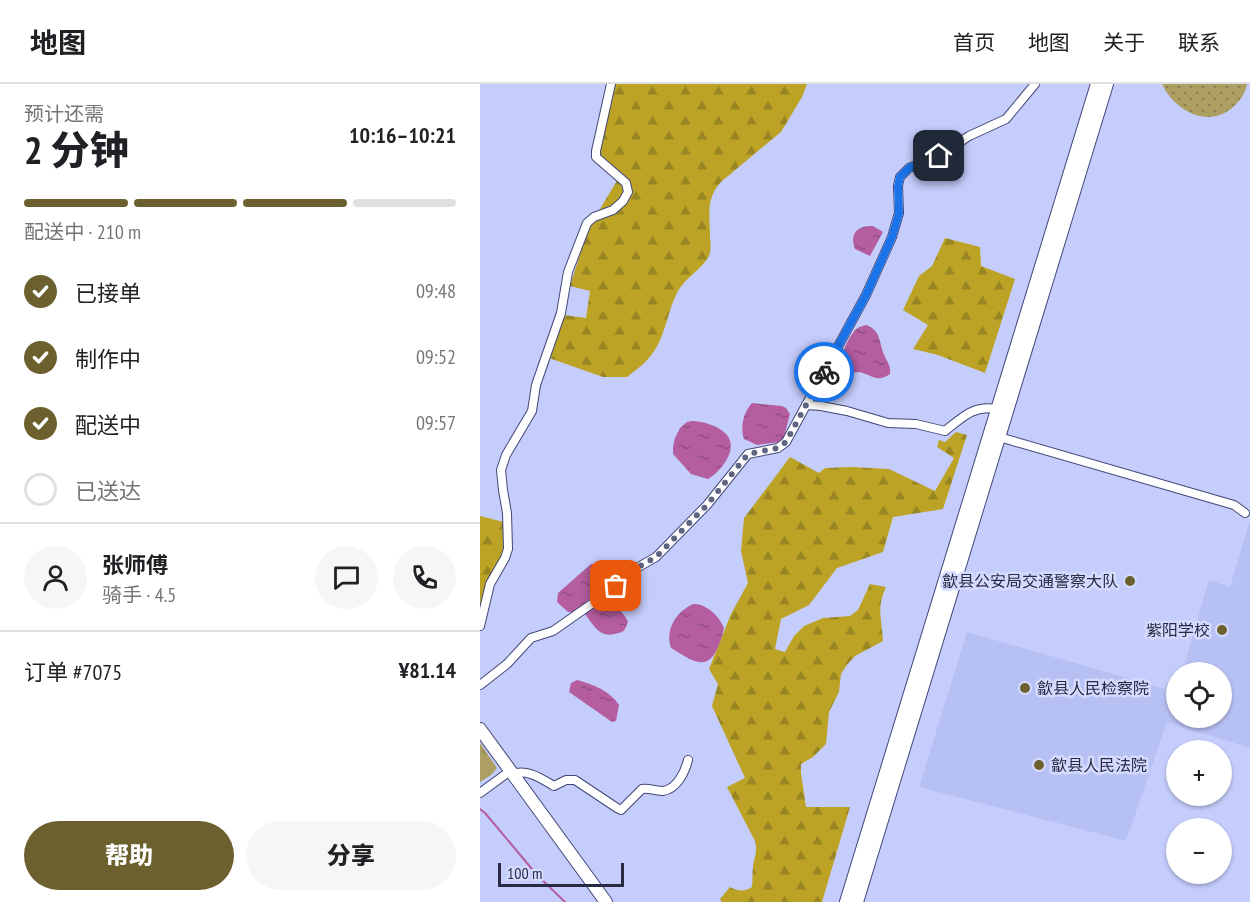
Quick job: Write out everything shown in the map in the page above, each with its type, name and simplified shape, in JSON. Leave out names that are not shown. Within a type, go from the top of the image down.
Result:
[{"type":"main road","points":[[846,902],[1097,84]]},
{"type":"main road","points":[[857,902],[1107,84]]},
{"type":"main road","points":[[480,729],[606,902]]},
{"type":"street","points":[[480,626],[490,584],[508,549],[507,513],[501,470],[506,455],[532,411],[536,386],[561,313],[568,272],[587,223],[594,216],[613,210],[623,201],[628,192],[626,183],[596,157],[610,84]]},
{"type":"street","points":[[480,685],[507,664],[531,638],[553,631],[603,596],[635,569],[656,557],[707,505],[748,454],[778,448],[786,442],[866,295],[892,237],[899,213],[900,177],[909,168],[939,156],[969,136],[1006,120],[1035,84]]},
{"type":"street","points":[[806,405],[847,411],[888,423],[916,424],[945,430],[975,409],[997,409]]},
{"type":"street","points":[[999,437],[1234,506],[1245,513]]},
{"type":"street","points":[[480,793],[511,773],[522,772],[529,773],[554,786],[566,780],[574,780],[621,810],[642,789],[663,791],[673,787],[683,775],[688,760]]},
{"type":"shaded area","points":[[1250,520],[1250,748],[1232,742],[1232,740],[1224,740],[1186,728],[1232,728],[1232,662],[1185,662],[1209,580],[1230,587]]},
{"type":"shaded area","points":[[967,632],[1166,689],[1166,725],[1126,841],[919,787]]},
{"type":"green space","points":[[615,84],[807,84],[781,132],[722,181],[713,194],[709,222],[711,247],[709,256],[678,291],[654,352],[627,377],[603,377],[549,358],[564,315],[586,318],[590,291],[570,286],[588,229],[621,174],[598,154]]},
{"type":"green space","points":[[1162,84],[1247,84],[1240,100],[1232,108],[1212,117],[1192,114],[1183,109],[1174,102]]},
{"type":"green space","points":[[945,238],[980,247],[981,266],[1015,279],[985,373],[938,355],[913,349],[928,325],[903,310],[919,276],[932,266]]},
{"type":"green space","points":[[956,432],[967,435],[943,509],[893,517],[883,552],[837,568],[809,605],[781,619],[775,649],[785,652],[794,636],[804,626],[823,618],[850,616],[858,610],[870,584],[886,587],[880,608],[883,641],[855,656],[846,666],[841,674],[839,692],[829,712],[826,744],[813,757],[801,764],[806,807],[850,807],[822,902],[722,902],[720,899],[730,887],[747,890],[752,887],[756,851],[755,841],[727,787],[745,778],[712,706],[718,684],[709,669],[731,614],[748,583],[741,551],[744,518],[790,457],[819,473],[825,468],[889,469],[935,491],[954,458],[937,447],[939,440],[945,442]]},
{"type":"green space","points":[[480,516],[504,522],[505,552],[480,617]]},
{"type":"green space","points":[[480,743],[497,768],[480,782]]},
{"type":"water","points":[[873,226],[883,232],[870,256],[855,249],[853,240],[857,230]]},
{"type":"water","points":[[866,325],[871,327],[878,336],[890,368],[890,374],[882,378],[874,378],[859,372],[848,373],[841,367],[846,344],[854,331]]},
{"type":"water","points":[[752,403],[786,408],[790,414],[784,437],[780,442],[757,445],[744,439],[743,420]]},
{"type":"water","points":[[692,421],[715,427],[724,432],[730,441],[731,447],[726,460],[708,479],[691,474],[673,454],[675,438],[680,428]]},
{"type":"water","points":[[591,564],[600,566],[605,574],[598,592],[574,612],[568,612],[557,602],[558,593]]},
{"type":"water","points":[[604,602],[615,606],[624,615],[628,622],[624,631],[610,635],[601,633],[593,626],[585,614],[591,608]]},
{"type":"water","points":[[693,604],[703,606],[712,612],[724,628],[714,655],[703,662],[691,660],[671,648],[670,634],[673,622]]},
{"type":"water","points":[[577,680],[601,689],[615,700],[619,705],[616,721],[612,722],[569,692],[571,683]]},
{"type":"waterway","points":[[480,809],[537,875],[565,902]]},
{"type":"way so far","points":[[616,586],[635,569],[656,557],[707,505],[748,454],[778,448],[786,442],[824,372]]},
{"type":"place","name":"歙县公安局交通警察大队","points":[[1130,581]]},
{"type":"place","name":"紫阳学校","points":[[1222,630]]},
{"type":"place","name":"歙县人民检察院","points":[[1025,688]]},
{"type":"place","name":"歙县人民法院","points":[[1039,765]]},
{"type":"route","points":[[824,372],[866,295],[892,237],[899,213],[900,177],[909,168],[939,156]]}]
